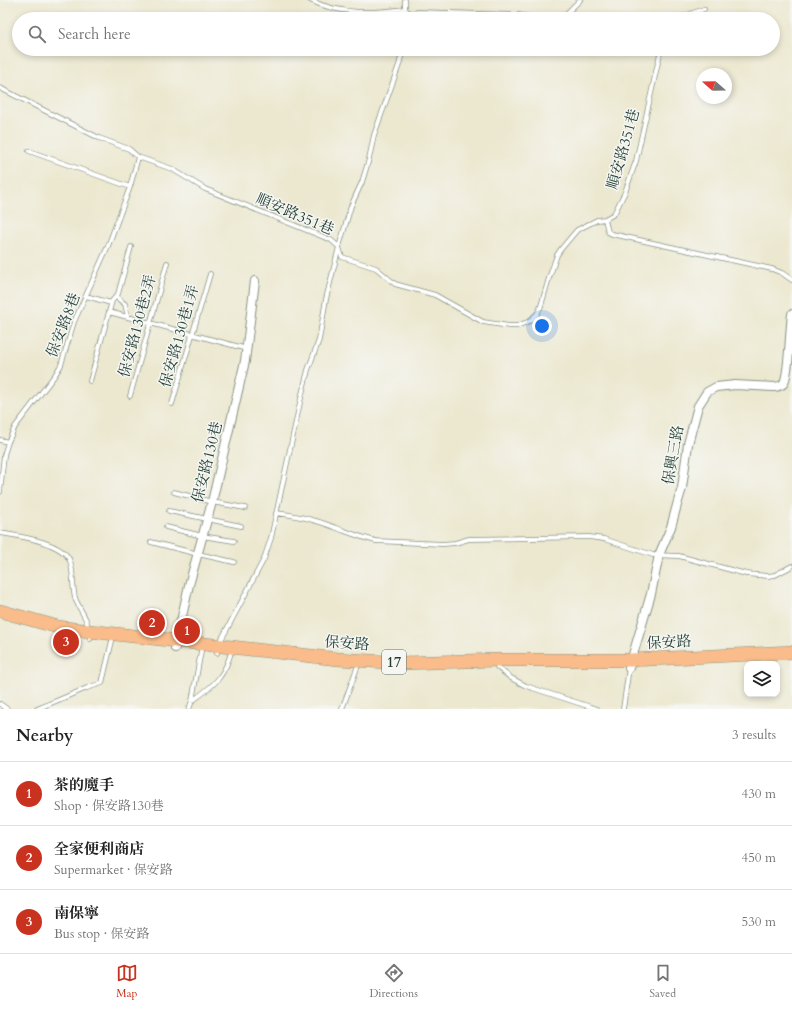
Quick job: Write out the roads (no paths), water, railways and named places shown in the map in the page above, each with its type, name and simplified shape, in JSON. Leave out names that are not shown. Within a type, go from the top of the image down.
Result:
[{"type":"main road","name":"保安路","points":[[0,611],[112,641],[175,644],[201,651],[217,649]]},
{"type":"main road","name":"保安路","points":[[0,618],[60,634],[90,635],[175,644],[326,666],[358,668],[406,669],[792,661]]},
{"type":"main road","name":"保安路","points":[[231,651],[402,663],[498,660],[630,664],[792,652]]},
{"type":"street","name":"保安路130巷","points":[[175,644],[189,585],[212,502],[248,349],[255,281]]},
{"type":"street","name":"保興三路","points":[[630,664],[651,594],[659,555],[671,527],[682,488],[686,455],[692,425],[698,406],[707,392],[716,387],[735,385],[774,387],[783,384],[786,374],[792,314]]},
{"type":"lane","points":[[310,0],[320,5],[340,10],[380,12],[405,10],[405,0]]},
{"type":"lane","points":[[568,12],[580,0]]},
{"type":"lane","points":[[696,12],[704,9]]},
{"type":"lane","points":[[217,649],[264,559],[271,538],[301,398],[308,370],[319,340],[326,299],[339,247],[352,206],[364,176],[374,134],[401,56]]},
{"type":"lane","name":"順安路351巷","points":[[1,90],[99,138],[129,149],[138,157],[172,168],[205,189],[331,240],[339,247],[342,257],[376,268],[395,284],[435,295],[483,322],[517,326],[530,321],[537,314],[544,298],[557,255],[572,236],[578,230],[592,222],[605,219],[614,214],[631,179],[659,56]]},
{"type":"lane","points":[[29,151],[130,187]]},
{"type":"lane","name":"保安路8巷","points":[[0,490],[8,442],[15,427],[61,365],[74,322],[108,246],[130,187],[138,157]]},
{"type":"lane","points":[[605,219],[608,232],[612,234],[772,269],[782,273],[792,280]]},
{"type":"lane","points":[[90,381],[111,303],[118,294],[131,247]]},
{"type":"lane","name":"保安路130巷2弄","points":[[130,396],[167,263]]},
{"type":"lane","name":"保安路130巷1弄","points":[[172,404],[210,274]]},
{"type":"lane","points":[[86,296],[111,303]]},
{"type":"lane","points":[[116,297],[125,304],[128,317]]},
{"type":"lane","points":[[109,312],[248,349]]},
{"type":"lane","points":[[0,440],[8,442]]},
{"type":"lane","points":[[174,492],[212,502],[245,508]]},
{"type":"lane","points":[[169,511],[241,526]]},
{"type":"lane","points":[[276,513],[295,516],[332,526],[366,539],[376,541],[443,544],[455,543],[469,539],[589,537],[653,555],[679,556],[746,574],[768,576],[775,575],[792,566]]},
{"type":"lane","points":[[166,527],[234,542]]},
{"type":"lane","points":[[0,533],[32,538],[64,553],[69,559],[77,603],[86,619],[90,635]]},
{"type":"lane","points":[[151,542],[234,562]]},
{"type":"lane","points":[[37,709],[102,683],[112,641]]},
{"type":"lane","points":[[189,709],[192,701],[201,651]]},
{"type":"lane","points":[[192,701],[218,680],[226,669],[231,651]]},
{"type":"lane","points":[[623,709],[630,664]]},
{"type":"lane","points":[[497,667],[511,678],[526,686],[597,709]]},
{"type":"lane","points":[[342,709],[358,668]]},
{"type":"lane","points":[[0,704],[7,709]]},
{"type":"place","name":"全家便利商店","points":[[152,623]]},
{"type":"place","name":"茶的魔手","points":[[187,631]]},
{"type":"place","name":"南保寧","points":[[66,642]]}]
